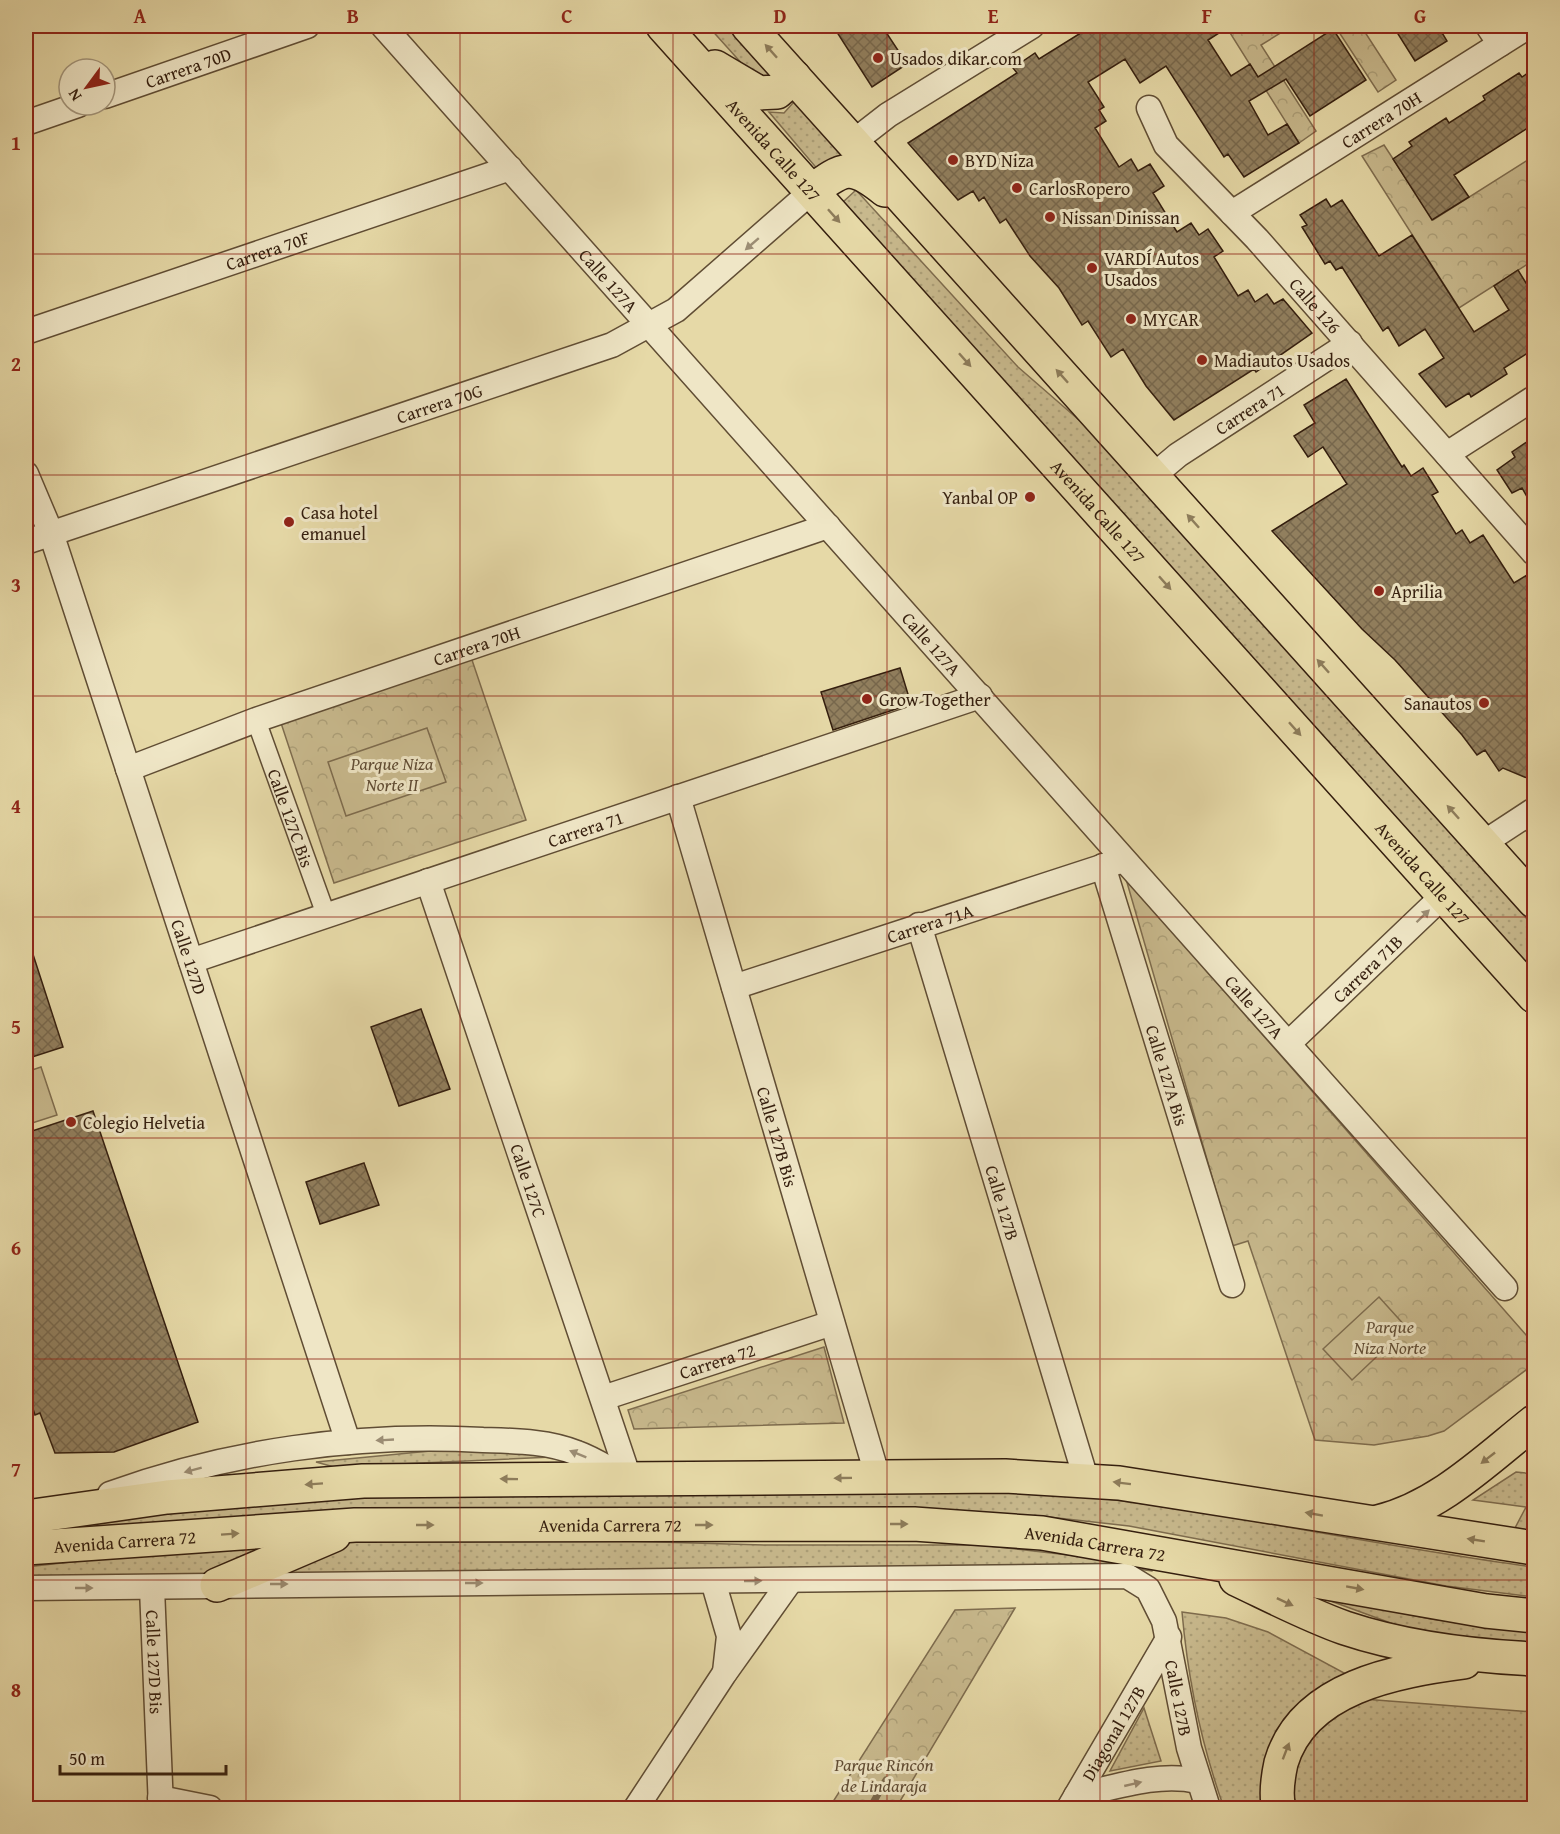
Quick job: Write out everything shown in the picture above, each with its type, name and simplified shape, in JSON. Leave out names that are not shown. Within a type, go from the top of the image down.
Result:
[{"type":"main road","points":[[748,26],[1534,901]]},
{"type":"main road","points":[[673,36],[759,93],[777,92],[794,77]]},
{"type":"main road","name":"Avenida Calle 127","points":[[673,36],[1534,996]]},
{"type":"main road","points":[[812,191],[837,173],[855,172],[874,182],[917,215]]},
{"type":"main road","points":[[1372,1524],[1416,1510],[1437,1498],[1534,1422]]},
{"type":"main road","name":"Avenida Carrera 72","points":[[26,1517],[167,1497],[363,1481],[630,1481],[993,1476],[1086,1479],[1212,1496],[1372,1524],[1534,1548]]},
{"type":"main road","name":"Avenida Carrera 72","points":[[26,1548],[355,1525],[914,1524],[1041,1533],[1486,1611],[1534,1616]]},
{"type":"main road","points":[[217,1585],[355,1525]]},
{"type":"main road","name":"Avenida Carrera 72","points":[[1194,1559],[1325,1620],[1365,1634],[1497,1658],[1534,1659]]},
{"type":"main road","points":[[1279,1809],[1278,1774],[1284,1752],[1293,1734],[1320,1706],[1355,1688],[1392,1675],[1426,1667],[1497,1658]]},
{"type":"street","name":"Carrera 70D","points":[[117,92],[307,26]]},
{"type":"street","name":"Calle 127A","points":[[382,26],[980,696],[1115,863],[1289,1043],[1505,1288]]},
{"type":"street","points":[[852,142],[888,115],[1032,26]]},
{"type":"street","name":"Carrera 70H","points":[[1232,213],[1494,35],[1529,26]]},
{"type":"street","name":"Calle 126","points":[[1149,108],[1166,146],[1232,213],[1350,343],[1534,553]]},
{"type":"street","points":[[26,123],[57,112]]},
{"type":"street","name":"Carrera 70F","points":[[26,332],[510,168]]},
{"type":"street","name":"Carrera 70G","points":[[26,542],[612,345],[676,310],[812,191]]},
{"type":"street","name":"Carrera 71","points":[[1153,476],[1178,455],[1350,343]]},
{"type":"street","points":[[1447,454],[1534,398]]},
{"type":"street","name":"Calle 127D","points":[[26,474],[51,533],[348,1442]]},
{"type":"street","name":"Carrera 70H","points":[[128,769],[256,720],[828,526]]},
{"type":"street","name":"Carrera 71","points":[[191,961],[980,696]]},
{"type":"street","name":"Calle 127C Bis","points":[[256,720],[326,915]]},
{"type":"street","name":"Calle 127B Bis","points":[[678,797],[878,1478]]},
{"type":"street","points":[[1482,844],[1534,810]]},
{"type":"street","name":"Carrera 71A","points":[[734,987],[1115,863]]},
{"type":"street","name":"Calle 127A Bis","points":[[1115,863],[1232,1285]]},
{"type":"street","name":"Calle 127C","points":[[428,881],[630,1481]]},
{"type":"street","name":"Carrera 71B","points":[[1289,1043],[1444,895]]},
{"type":"street","name":"Calle 127B","points":[[919,925],[1086,1479]]},
{"type":"street","name":"Carrera 72","points":[[603,1398],[832,1323]]},
{"type":"street","name":"Avenida Carrera 72","points":[[67,1510],[136,1486],[219,1462],[263,1453],[348,1442],[444,1437],[535,1443],[577,1453],[630,1481]]},
{"type":"street","name":"Avenida Carrera 72","points":[[26,1588],[791,1580],[1113,1574],[1126,1576],[1148,1589]]},
{"type":"street","points":[[636,1809],[724,1674],[791,1580]]},
{"type":"street","points":[[713,1581],[729,1636],[724,1674]]},
{"type":"street","name":"Calle 127D Bis","points":[[152,1587],[160,1803]]},
{"type":"street","name":"Calle 127B","points":[[1148,1589],[1161,1611],[1169,1637],[1183,1719],[1198,1781],[1208,1809]]},
{"type":"street","name":"Diagonal 127B","points":[[1072,1802],[1169,1637]]},
{"type":"street","name":"Diagonal 127B","points":[[1072,1802],[1157,1778],[1182,1778],[1198,1781]]},
{"type":"street","points":[[160,1803],[210,1809]]},
{"type":"green space","points":[[708,26],[730,26],[775,76],[762,86]]},
{"type":"green space","points":[[1230,26],[1292,26],[1261,45],[1316,131],[1299,143],[1227,28]]},
{"type":"green space","points":[[1335,26],[1361,26],[1396,80],[1378,92]]},
{"type":"green space","points":[[795,94],[856,166],[819,171],[769,112],[784,113],[793,103]]},
{"type":"green space","points":[[1384,145],[1433,220],[1534,156],[1534,260],[1459,308],[1362,156]]},
{"type":"green space","points":[[856,190],[1018,367],[1102,440],[1534,927],[1534,971],[843,202]]},
{"type":"green space","name":"Parque Niza Norte II","points":[[471,657],[526,820],[334,883],[280,720]]},
{"type":"green space","points":[[427,728],[446,782],[346,816],[328,762]]},
{"type":"green space","name":"Parque Niza Norte","points":[[1126,879],[1534,1344],[1534,1364],[1444,1431],[1374,1445],[1315,1440],[1248,1241],[1232,1246]]},
{"type":"green space","points":[[41,1067],[57,1115],[26,1125],[26,1072]]},
{"type":"green space","points":[[1379,1297],[1407,1328],[1352,1380],[1323,1349]]},
{"type":"green space","points":[[824,1347],[844,1423],[634,1429],[628,1410]]},
{"type":"green space","points":[[461,1448],[525,1451],[552,1457],[334,1467],[316,1462]]},
{"type":"green space","points":[[1516,1472],[1534,1474],[1534,1531],[1515,1528],[1526,1507],[1473,1500]]},
{"type":"green space","points":[[1042,1492],[1166,1507],[1411,1549],[1534,1567],[1534,1597],[1446,1586],[1129,1526],[1040,1516],[519,1512],[41,1531],[183,1510],[362,1495]]},
{"type":"green space","points":[[352,1538],[551,1539],[764,1545],[980,1545],[1156,1565],[1152,1571],[1123,1567],[267,1574]]},
{"type":"green space","points":[[268,1540],[267,1556],[217,1579],[26,1578],[26,1567]]},
{"type":"green space","points":[[1317,1596],[1431,1619],[1534,1632],[1534,1646],[1407,1629]]},
{"type":"green space","name":"Parque Rincón de Lindaraja","points":[[1015,1608],[896,1808],[829,1808],[955,1610]]},
{"type":"green space","points":[[1182,1612],[1226,1618],[1268,1632],[1346,1674],[1269,1808],[1224,1808],[1197,1712]]},
{"type":"green space","points":[[1363,1699],[1534,1712],[1534,1808],[1291,1808],[1296,1762],[1316,1728]]},
{"type":"green space","points":[[1144,1708],[1161,1761],[1110,1771]]},
{"type":"building","name":"Usados dikar.com","points":[[833,26],[882,26],[907,64],[872,87]]},
{"type":"building","points":[[1080,26],[1230,26],[1208,40],[1231,76],[1250,64],[1258,77],[1333,29],[1366,80],[1310,116],[1286,79],[1249,101],[1268,135],[1287,124],[1299,143],[1244,177],[1228,154],[1224,157],[1166,66],[1140,83],[1125,59],[1088,82],[1104,107],[1099,110],[1106,121],[1095,128],[1119,167],[1131,159],[1138,171],[1150,164],[1164,186],[1153,193],[1177,232],[1191,223],[1199,235],[1208,229],[1223,251],[1214,257],[1238,296],[1248,290],[1255,302],[1267,294],[1274,304],[1283,299],[1312,333],[1256,372],[1254,369],[1174,420],[1146,386],[1123,349],[1111,357],[1088,321],[1082,325],[1059,288],[1030,256],[1006,219],[1000,223],[984,197],[979,201],[973,191],[958,200],[908,143],[1017,73],[1013,68],[1035,53],[1039,59],[1084,31]]},
{"type":"building","points":[[1393,26],[1438,26],[1447,41],[1415,61]]},
{"type":"building","points":[[1534,69],[1534,124],[1454,175],[1469,197],[1432,220],[1393,159],[1412,146],[1409,142],[1446,118],[1449,123],[1485,100],[1483,96],[1519,73],[1522,77]]},
{"type":"building","points":[[1326,199],[1331,207],[1342,200],[1379,256],[1412,235],[1474,332],[1509,310],[1494,286],[1518,270],[1534,296],[1534,349],[1504,368],[1507,374],[1471,397],[1469,393],[1446,407],[1419,374],[1444,358],[1425,329],[1399,346],[1388,327],[1383,331],[1342,267],[1336,270],[1330,261],[1325,264],[1302,227],[1307,225],[1300,215]]},
{"type":"building","points":[[1346,379],[1402,467],[1404,465],[1411,476],[1423,468],[1438,492],[1432,495],[1456,534],[1462,530],[1470,543],[1483,535],[1514,583],[1527,575],[1534,583],[1534,773],[1527,778],[1503,768],[1499,771],[1485,750],[1477,755],[1395,660],[1362,629],[1272,531],[1347,484],[1323,447],[1308,457],[1294,436],[1315,423],[1304,405]]},
{"type":"building","points":[[1534,437],[1534,509],[1522,488],[1512,493],[1497,470],[1515,457],[1512,452]]},
{"type":"building","name":"Grow Together","points":[[900,668],[911,704],[833,730],[821,692]]},
{"type":"building","points":[[29,942],[63,1047],[26,1059],[26,943]]},
{"type":"building","points":[[421,1009],[450,1089],[399,1106],[371,1027]]},
{"type":"building","name":"Colegio Helvetia","points":[[93,1111],[198,1422],[114,1452],[55,1453],[40,1413],[35,1415],[26,1387],[26,1133]]},
{"type":"building","points":[[364,1163],[379,1205],[320,1224],[306,1182]]},
{"type":"waterway","points":[[870,1808],[886,1780]]},
{"type":"place","name":"Usados dikar.com","points":[[878,58]]},
{"type":"place","name":"BYD Niza","points":[[953,160]]},
{"type":"place","name":"CarlosRopero","points":[[1017,188]]},
{"type":"place","name":"Nissan Dinissan","points":[[1050,217]]},
{"type":"place","name":"VARDÍ Autos Usados","points":[[1092,268]]},
{"type":"place","name":"MYCAR","points":[[1131,319]]},
{"type":"place","name":"Madiautos Usados","points":[[1202,360]]},
{"type":"place","name":"Yanbal OP","points":[[1030,497]]},
{"type":"place","name":"Casa hotel emanuel","points":[[289,522]]},
{"type":"place","name":"Aprilia","points":[[1379,591]]},
{"type":"place","name":"Grow Together","points":[[867,699]]},
{"type":"place","name":"Sanautos","points":[[1484,703]]},
{"type":"place","name":"Colegio Helvetia","points":[[71,1122]]}]
